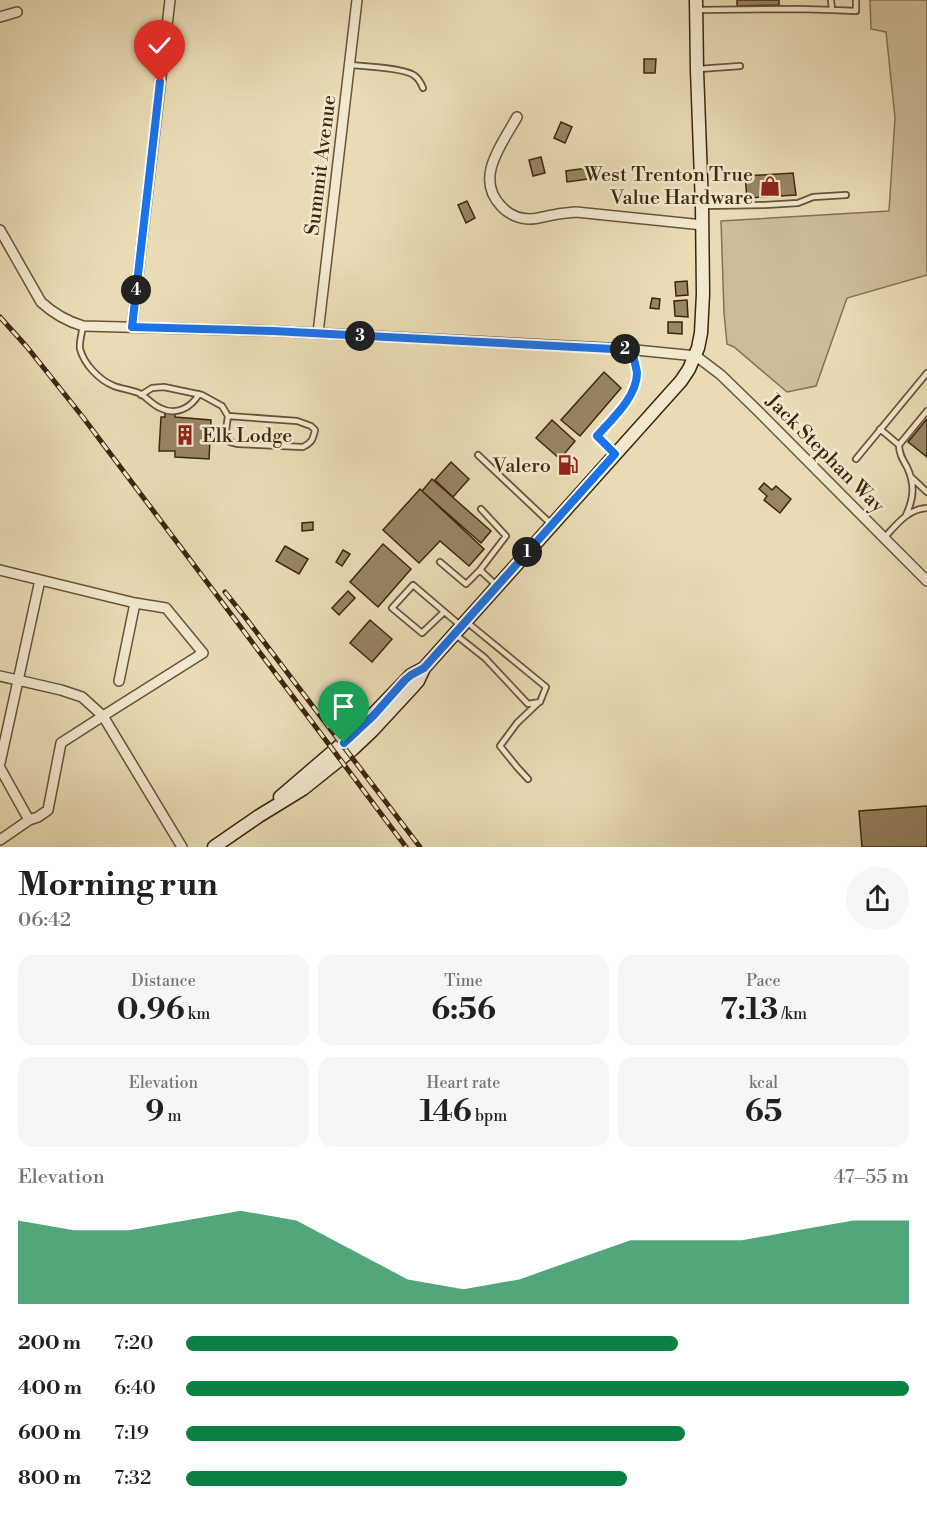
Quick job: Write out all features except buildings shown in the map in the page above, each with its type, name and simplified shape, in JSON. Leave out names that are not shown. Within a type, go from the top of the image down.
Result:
[{"type":"main road","points":[[214,847],[303,789],[373,730],[418,681],[424,668],[681,381],[689,369],[696,356],[701,333],[703,294],[696,5]]},
{"type":"street","points":[[132,327],[170,0]]},
{"type":"street","name":"Summit Avenue","points":[[318,333],[357,0]]},
{"type":"street","points":[[0,17],[16,12]]},
{"type":"street","points":[[517,117],[495,156],[489,173],[496,201],[510,214],[519,218],[538,219],[576,212],[703,225]]},
{"type":"street","points":[[0,230],[41,302],[50,311],[71,323],[83,326],[318,333],[632,350],[696,356]]},
{"type":"street","name":"Jack Stephan Way","points":[[696,356],[721,375],[927,581]]},
{"type":"street","points":[[0,570],[135,603],[166,608],[203,653],[61,743],[48,810],[0,840]]},
{"type":"street","points":[[0,764],[40,580]]},
{"type":"street","points":[[119,681],[135,603]]},
{"type":"street","points":[[0,676],[82,697],[103,716],[182,847]]},
{"type":"street","points":[[0,768],[29,820]]},
{"type":"lane","points":[[831,0],[832,10]]},
{"type":"lane","points":[[696,5],[856,11],[856,0]]},
{"type":"lane","points":[[350,65],[411,73],[416,76],[423,87]]},
{"type":"lane","points":[[697,70],[740,66]]},
{"type":"lane","points":[[702,206],[765,206],[798,203],[813,197],[846,195]]},
{"type":"lane","points":[[83,326],[80,347],[86,362],[93,371],[111,385],[141,395],[162,410],[186,408],[194,403],[199,394]]},
{"type":"lane","points":[[615,454],[597,436],[628,400],[632,391],[637,374],[632,350]]},
{"type":"lane","points":[[856,459],[927,373]]},
{"type":"lane","points":[[141,395],[152,388],[164,387],[199,394],[222,406],[228,416],[225,437],[237,444],[303,447],[314,438],[315,430],[297,421],[228,416]]},
{"type":"lane","points":[[899,445],[927,411]]},
{"type":"lane","points":[[880,429],[899,445],[911,477],[913,496],[906,514]]},
{"type":"lane","points":[[478,455],[552,524]]},
{"type":"lane","points":[[911,477],[927,492]]},
{"type":"lane","points":[[885,537],[906,514],[913,510],[927,508]]},
{"type":"lane","points":[[440,562],[466,584],[480,570],[506,536],[481,509]]},
{"type":"lane","points":[[480,570],[497,586]]},
{"type":"lane","points":[[444,612],[422,633],[392,608],[413,585],[444,612],[460,627],[528,704],[540,702]]},
{"type":"lane","points":[[460,627],[546,687],[540,702],[517,723],[500,746],[528,779]]},
{"type":"shaded area","points":[[870,0],[927,0],[927,275],[847,298],[816,386],[787,392],[734,347],[727,344],[721,221],[889,211],[895,118],[886,32],[871,29]]},
{"type":"railway","points":[[0,317],[82,416],[406,847]]},
{"type":"railway","points":[[225,592],[420,847]]},
{"type":"place","name":"West Trenton True Value Hardware","points":[[770,186]]},
{"type":"place","name":"Elk Lodge","points":[[185,435]]},
{"type":"place","name":"Valero","points":[[568,465]]},
{"type":"route","points":[[160,82],[132,327],[273,331],[632,350],[637,374],[632,391],[628,400],[597,436],[615,454],[424,668],[405,680],[373,716],[344,743]]}]
